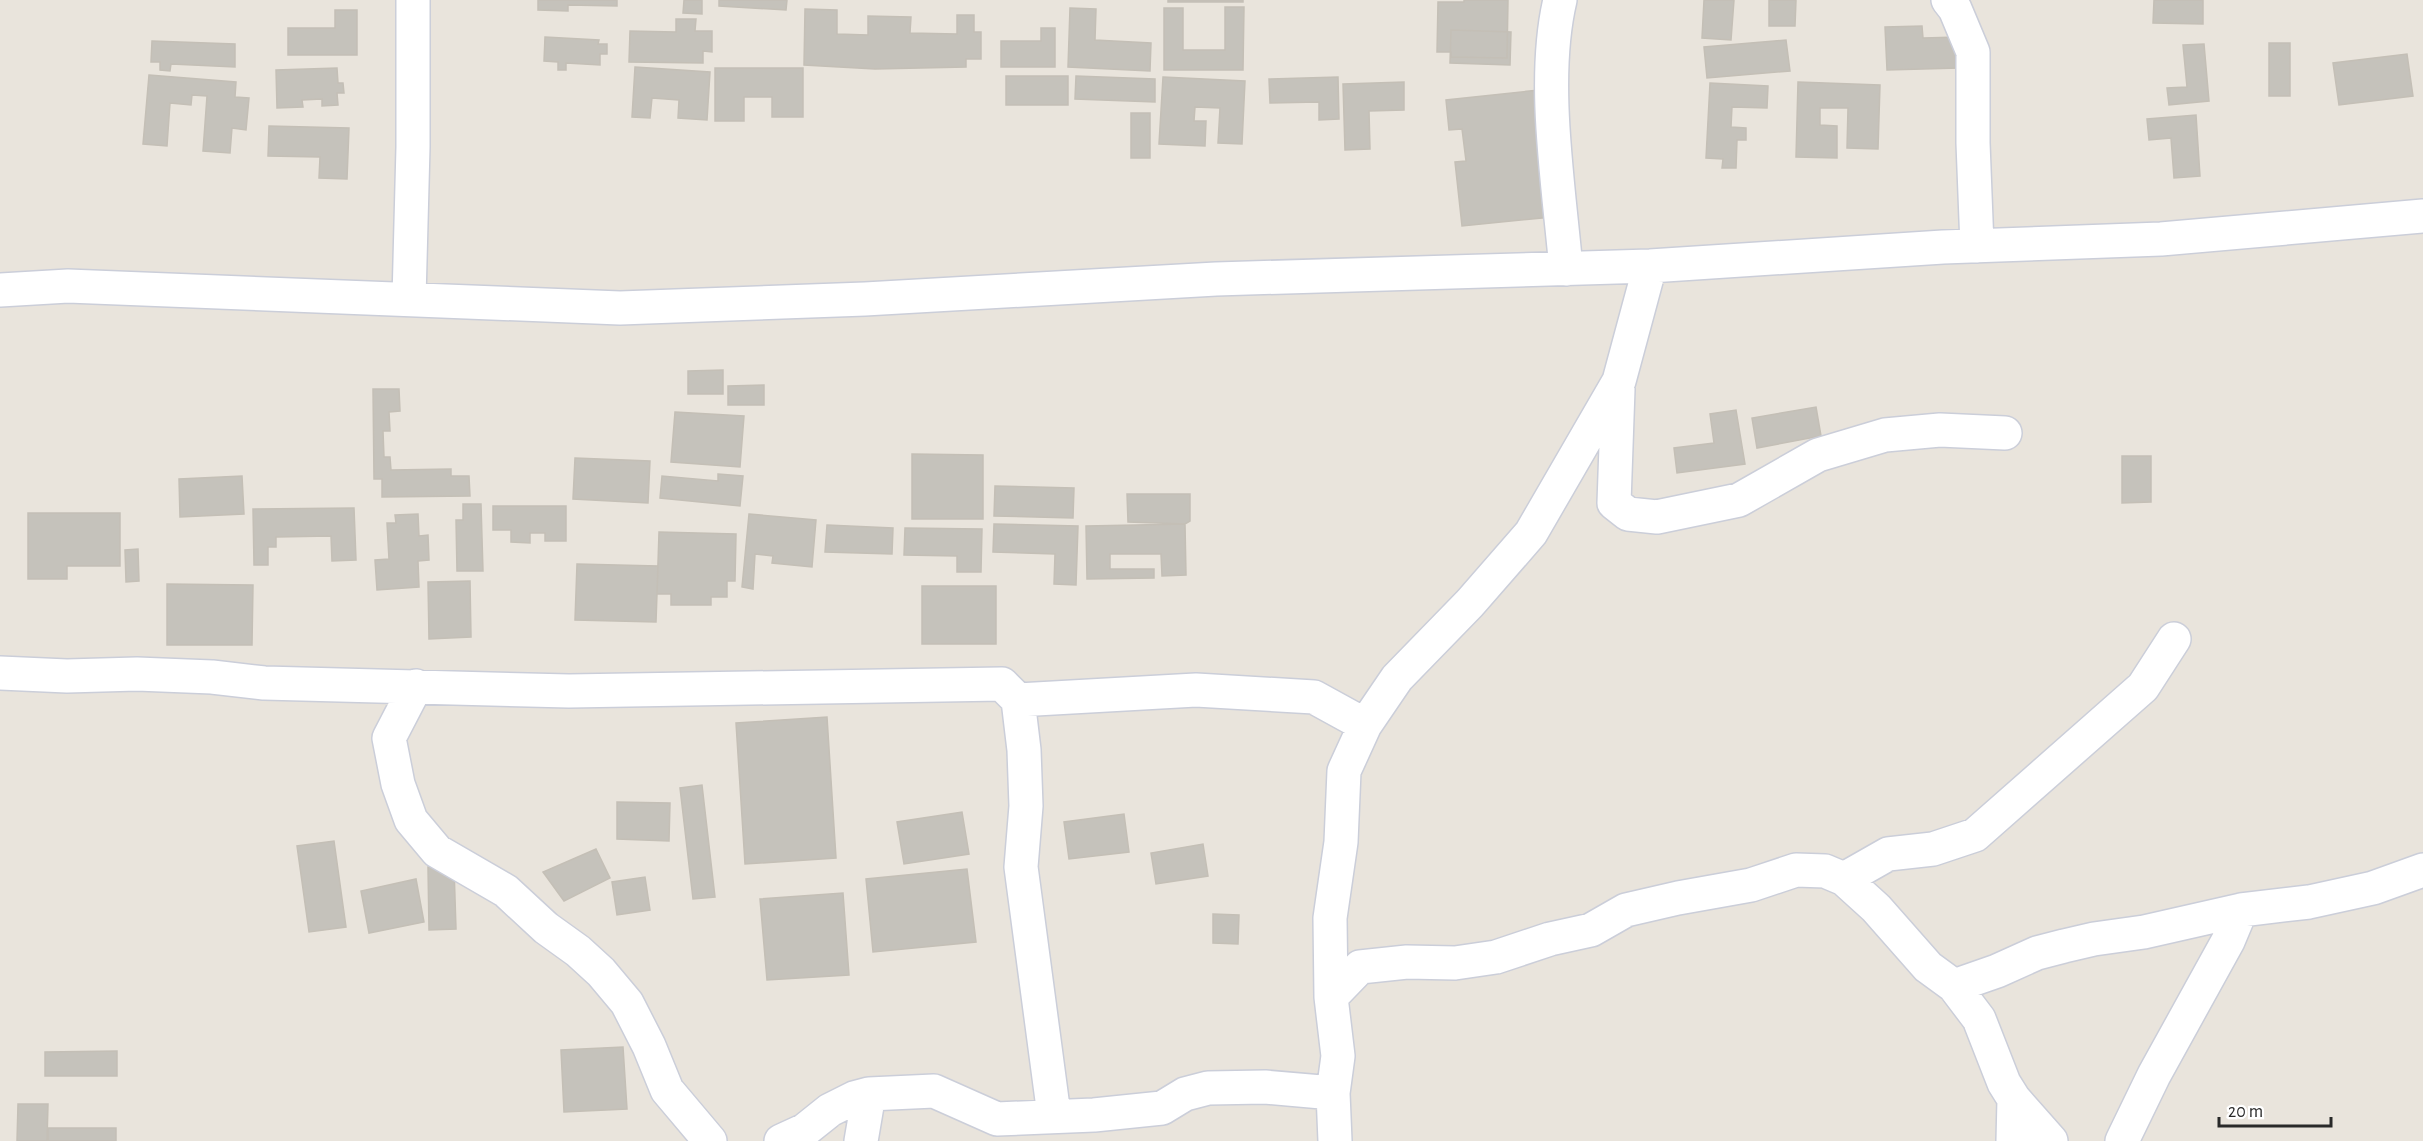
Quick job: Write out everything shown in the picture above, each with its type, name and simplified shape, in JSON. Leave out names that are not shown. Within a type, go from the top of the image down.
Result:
[{"type":"street","points":[[409,299],[412,0]]},
{"type":"street","points":[[1560,0],[1552,58],[1554,140],[1566,269]]},
{"type":"street","points":[[1948,0],[1955,9],[1973,52],[1973,143],[1977,246]]},
{"type":"street","points":[[0,290],[68,286],[620,308],[865,299],[1216,279],[1650,266],[1977,246],[2161,239],[2423,216]]},
{"type":"street","points":[[1650,266],[1619,381],[1614,502],[1628,514],[1657,517],[1739,500],[1818,455],[1885,435],[1940,430],[2005,433]]},
{"type":"street","points":[[1335,1141],[1334,1093],[1338,1056],[1331,997],[1330,918],[1341,842],[1344,771],[1365,725],[1397,678],[1470,603],[1531,532],[1619,381]]},
{"type":"street","points":[[1844,879],[1888,854],[1933,849],[1975,835],[2143,687],[2174,639]]},
{"type":"street","points":[[0,673],[67,676],[137,674],[212,677],[264,683],[569,691],[1002,684],[1018,700],[1024,750],[1026,806],[1021,867],[1054,1115]]},
{"type":"street","points":[[416,686],[389,738],[398,784],[411,820],[437,851],[506,891],[546,928],[601,972],[627,1004],[649,1046],[667,1090],[710,1141]]},
{"type":"street","points":[[1018,700],[1197,690],[1314,697],[1365,725]]},
{"type":"street","points":[[1331,997],[1360,967],[1407,962],[1455,963],[1496,957],[1550,939],[1591,930],[1626,910],[1751,885],[1796,870],[1825,871],[1844,879],[1876,908],[1928,967],[1953,986],[1978,1019],[1994,1063],[2014,1100],[2051,1141]]},
{"type":"street","points":[[1953,986],[2046,951],[2094,939],[2144,932],[2241,910],[2309,902],[2363,890],[2423,870]]},
{"type":"street","points":[[2122,1141],[2154,1075],[2228,941],[2241,910]]},
{"type":"street","points":[[781,1141],[805,1130],[838,1106],[854,1098],[869,1095],[934,1091],[997,1119],[1095,1115],[1124,1126],[1185,1094],[1208,1088],[1265,1087],[1334,1093]]},
{"type":"street","points":[[861,1141],[869,1095]]},
{"type":"street","points":[[2013,1141],[2014,1100]]},
{"type":"building","points":[[538,0],[617,0],[617,6],[568,5],[568,11],[538,10]]},
{"type":"building","points":[[684,0],[702,0],[702,14],[683,13]]},
{"type":"building","points":[[719,0],[787,0],[786,10],[719,6]]},
{"type":"building","points":[[1168,0],[1243,0],[1243,2],[1168,2]]},
{"type":"building","points":[[1464,0],[1508,0],[1507,58],[1451,57],[1451,52],[1437,52],[1438,2],[1464,2]]},
{"type":"building","points":[[1704,0],[1734,0],[1731,40],[1702,38]]},
{"type":"building","points":[[1769,0],[1796,0],[1795,26],[1769,26]]},
{"type":"building","points":[[2154,0],[2203,0],[2203,24],[2153,23]]},
{"type":"building","points":[[1225,7],[1244,7],[1243,70],[1164,70],[1164,8],[1183,8],[1183,50],[1225,50]]},
{"type":"building","points":[[1070,8],[1096,9],[1095,40],[1151,43],[1150,71],[1068,67]]},
{"type":"building","points":[[805,9],[837,10],[837,34],[868,35],[868,16],[911,17],[910,33],[957,34],[957,15],[974,15],[974,32],[981,32],[981,59],[966,59],[966,67],[875,69],[804,65]]},
{"type":"building","points":[[335,10],[357,10],[357,55],[288,55],[288,28],[335,28]]},
{"type":"building","points":[[676,19],[696,19],[695,31],[712,31],[712,52],[703,51],[703,63],[629,62],[630,31],[676,32]]},
{"type":"building","points":[[1922,26],[1923,38],[1958,37],[1959,68],[1887,70],[1885,27]]},
{"type":"building","points":[[1041,28],[1055,28],[1055,67],[1001,67],[1001,41],[1041,41]]},
{"type":"building","points":[[1451,30],[1511,32],[1510,65],[1450,63]]},
{"type":"building","points":[[545,37],[599,40],[598,44],[607,44],[607,54],[600,54],[600,65],[566,63],[566,70],[558,70],[558,62],[544,61]]},
{"type":"building","points":[[1786,40],[1790,71],[1707,78],[1704,47]]},
{"type":"building","points":[[152,41],[235,44],[235,67],[171,64],[170,71],[160,70],[160,62],[151,62]]},
{"type":"building","points":[[2269,43],[2290,43],[2290,96],[2269,96]]},
{"type":"building","points":[[2204,44],[2209,101],[2169,105],[2167,88],[2187,87],[2183,45]]},
{"type":"building","points":[[2407,54],[2413,96],[2339,105],[2333,63]]},
{"type":"building","points":[[635,67],[710,72],[707,120],[678,118],[679,100],[652,98],[650,118],[632,117]]},
{"type":"building","points":[[337,68],[338,83],[343,83],[344,93],[337,93],[338,105],[322,106],[322,99],[302,100],[303,107],[277,108],[276,70]]},
{"type":"building","points":[[715,68],[803,68],[803,117],[772,117],[772,97],[744,97],[744,121],[715,121]]},
{"type":"building","points":[[149,75],[236,82],[235,97],[249,98],[246,130],[232,128],[230,153],[203,151],[207,96],[192,95],[191,105],[170,103],[167,146],[143,144]]},
{"type":"building","points":[[1006,76],[1068,76],[1068,105],[1006,105]]},
{"type":"building","points":[[1076,76],[1155,79],[1155,102],[1075,99]]},
{"type":"building","points":[[1163,77],[1245,81],[1242,144],[1218,143],[1220,108],[1195,107],[1194,121],[1206,121],[1205,146],[1159,144]]},
{"type":"building","points":[[1338,77],[1339,119],[1319,120],[1319,102],[1270,103],[1269,79]]},
{"type":"building","points":[[1404,82],[1404,110],[1369,111],[1370,149],[1345,150],[1343,84]]},
{"type":"building","points":[[1798,82],[1880,85],[1878,149],[1847,148],[1848,108],[1820,108],[1820,125],[1837,126],[1837,158],[1796,157]]},
{"type":"building","points":[[1710,83],[1768,86],[1767,108],[1732,107],[1731,127],[1746,128],[1746,140],[1737,140],[1736,168],[1722,168],[1723,159],[1706,158]]},
{"type":"building","points":[[1539,90],[1552,217],[1462,226],[1455,162],[1466,161],[1462,129],[1449,130],[1446,100]]},
{"type":"building","points":[[1131,113],[1150,113],[1150,158],[1131,158]]},
{"type":"building","points":[[2196,115],[2200,176],[2174,178],[2171,138],[2149,140],[2147,119]]},
{"type":"building","points":[[269,126],[349,128],[347,179],[319,178],[320,157],[268,156]]},
{"type":"building","points":[[723,370],[723,394],[688,394],[688,371]]},
{"type":"building","points":[[764,385],[764,405],[728,405],[728,386]]},
{"type":"building","points":[[373,389],[399,389],[400,411],[389,412],[390,431],[383,431],[384,457],[390,457],[391,470],[451,469],[451,476],[469,476],[470,496],[382,497],[382,479],[374,479]]},
{"type":"building","points":[[1816,407],[1821,436],[1757,448],[1752,418]]},
{"type":"building","points":[[1736,410],[1745,464],[1677,473],[1674,448],[1714,443],[1710,414]]},
{"type":"building","points":[[675,412],[744,416],[740,467],[671,462]]},
{"type":"building","points":[[912,454],[983,455],[983,519],[912,519]]},
{"type":"building","points":[[2122,456],[2151,456],[2151,502],[2122,503]]},
{"type":"building","points":[[575,458],[650,461],[648,503],[573,499]]},
{"type":"building","points":[[718,474],[743,476],[740,506],[660,498],[662,476],[718,481]]},
{"type":"building","points":[[242,476],[244,514],[180,517],[179,479]]},
{"type":"building","points":[[995,486],[1074,488],[1073,518],[994,516]]},
{"type":"building","points":[[1127,494],[1190,494],[1190,521],[1185,524],[1128,522]]},
{"type":"building","points":[[463,504],[481,504],[483,571],[457,571],[456,520],[463,520]]},
{"type":"building","points":[[493,506],[566,506],[566,541],[545,541],[545,533],[530,533],[530,543],[511,542],[511,530],[493,530]]},
{"type":"building","points":[[354,508],[356,560],[332,561],[331,536],[276,537],[276,547],[268,547],[268,565],[254,565],[253,509]]},
{"type":"building","points":[[28,513],[120,513],[120,566],[67,566],[67,579],[28,579]]},
{"type":"building","points":[[418,514],[419,536],[428,535],[429,560],[418,561],[419,587],[377,590],[375,560],[389,559],[387,523],[396,523],[395,515]]},
{"type":"building","points":[[749,514],[816,520],[812,567],[772,563],[773,556],[755,554],[753,589],[742,587]]},
{"type":"building","points":[[994,524],[1078,526],[1076,585],[1054,584],[1055,554],[993,552]]},
{"type":"building","points":[[1185,524],[1186,575],[1162,576],[1161,554],[1110,554],[1110,569],[1154,569],[1154,578],[1087,579],[1086,526]]},
{"type":"building","points":[[827,525],[893,528],[892,554],[825,552]]},
{"type":"building","points":[[905,528],[982,529],[981,572],[957,572],[957,556],[904,555]]},
{"type":"building","points":[[659,532],[736,534],[735,581],[727,581],[727,597],[711,597],[711,605],[671,605],[671,594],[657,594]]},
{"type":"building","points":[[138,549],[139,581],[126,582],[125,550]]},
{"type":"building","points":[[577,564],[658,566],[656,622],[575,620]]},
{"type":"building","points":[[470,581],[471,637],[429,639],[428,582]]},
{"type":"building","points":[[167,584],[253,585],[252,645],[167,645]]},
{"type":"building","points":[[922,586],[996,586],[996,644],[922,644]]},
{"type":"building","points":[[827,717],[836,858],[745,864],[736,723]]},
{"type":"building","points":[[702,785],[715,897],[693,899],[680,788]]},
{"type":"building","points":[[617,802],[670,803],[669,841],[617,839]]},
{"type":"building","points":[[962,812],[969,854],[904,864],[897,822]]},
{"type":"building","points":[[1124,814],[1129,852],[1069,859],[1064,822]]},
{"type":"building","points":[[334,841],[346,927],[309,932],[297,846]]},
{"type":"building","points":[[1203,844],[1208,876],[1156,884],[1151,853]]},
{"type":"building","points":[[596,849],[610,878],[564,901],[543,872]]},
{"type":"building","points":[[428,867],[454,867],[456,929],[429,930]]},
{"type":"building","points":[[967,869],[976,942],[873,952],[866,879]]},
{"type":"building","points":[[645,877],[650,910],[617,915],[612,882]]},
{"type":"building","points":[[416,879],[424,922],[369,933],[361,891]]},
{"type":"building","points":[[843,893],[849,975],[767,980],[760,899]]},
{"type":"building","points":[[1213,914],[1239,915],[1238,944],[1213,943]]},
{"type":"building","points":[[623,1047],[627,1109],[564,1112],[561,1050]]},
{"type":"building","points":[[117,1051],[117,1076],[45,1076],[45,1052]]},
{"type":"building","points":[[18,1104],[48,1104],[47,1141],[17,1141]]},
{"type":"building","points":[[48,1128],[116,1128],[116,1141],[48,1141]]}]
